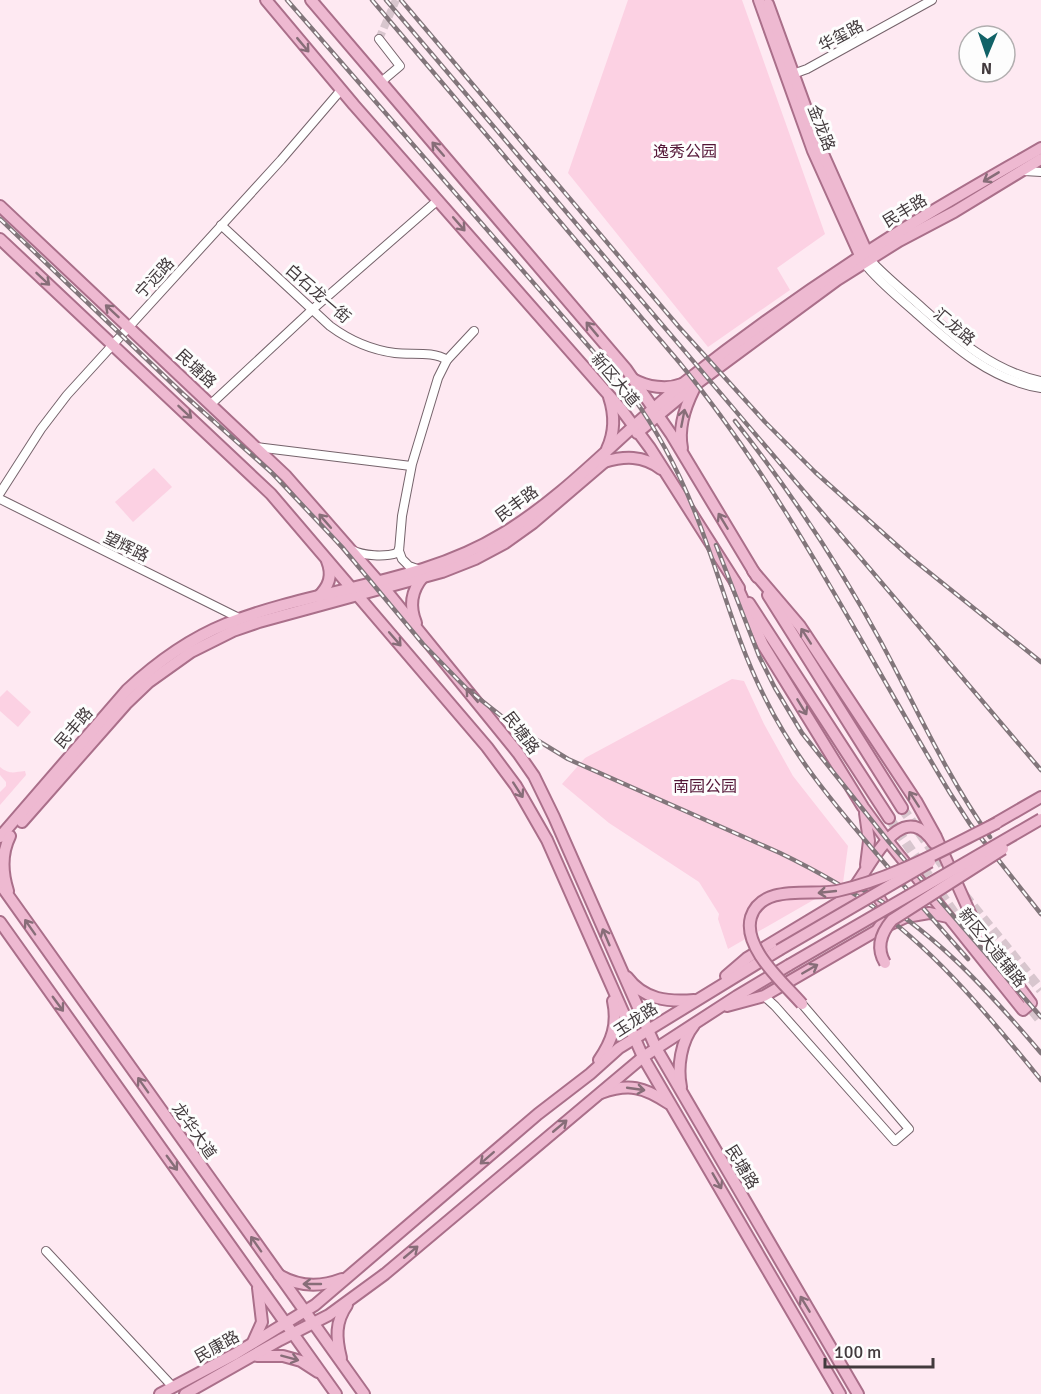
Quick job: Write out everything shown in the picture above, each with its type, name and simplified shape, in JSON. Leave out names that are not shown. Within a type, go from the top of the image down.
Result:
[{"type":"main road","name":"新区大道","points":[[266,0],[341,90],[607,391],[636,429],[889,818]]},
{"type":"main road","name":"新区大道","points":[[310,0],[632,378],[684,454],[753,571],[902,808]]},
{"type":"main road","name":"金龙路","points":[[759,0],[813,151],[865,258]]},
{"type":"main road","name":"金龙路","points":[[767,0],[820,147],[865,258]]},
{"type":"main road","name":"民丰路","points":[[5,836],[126,704],[173,663],[233,631],[354,592],[422,574],[502,535],[605,457],[691,383],[865,258],[1041,148]]},
{"type":"main road","name":"民丰路","points":[[865,258],[1041,159]]},
{"type":"main road","name":"民塘路","points":[[0,206],[286,476],[381,584],[501,731],[534,776],[656,1048],[858,1394]]},
{"type":"main road","name":"民塘路","points":[[0,239],[271,494],[468,723],[516,786],[547,840],[643,1057],[688,1130],[840,1394]]},
{"type":"main road","points":[[632,378],[656,386],[679,386],[691,383],[680,438],[684,454]]},
{"type":"main road","points":[[607,391],[614,424],[605,457],[633,457],[654,464],[666,473]]},
{"type":"main road","points":[[318,597],[331,576],[328,563],[322,553]]},
{"type":"main road","name":"新区大道辅路","points":[[735,582],[763,645],[863,807],[1023,1010],[1031,1003],[979,933],[948,863],[916,801],[789,611],[753,571]]},
{"type":"main road","points":[[419,632],[411,606],[412,594],[422,574]]},
{"type":"main road","name":"民丰路","points":[[0,847],[16,818],[142,675],[188,643],[241,619],[318,597],[354,592]]},
{"type":"main road","name":"玉龙路","points":[[286,1324],[305,1312],[348,1277],[538,1114],[634,1038],[779,950],[1041,797]]},
{"type":"main road","points":[[863,807],[869,841],[863,875]]},
{"type":"main road","points":[[0,826],[16,818]]},
{"type":"main road","points":[[293,1334],[351,1300],[384,1274],[615,1079],[656,1048],[789,965],[1041,819]]},
{"type":"main road","points":[[802,1005],[753,945],[750,922],[757,907],[774,896],[788,893],[831,892],[883,876],[997,823]]},
{"type":"main road","points":[[885,963],[880,952],[881,938],[891,920],[1041,824]]},
{"type":"main road","points":[[848,896],[887,840],[906,826],[919,828],[929,836],[948,863]]},
{"type":"main road","points":[[5,836],[3,861],[5,882],[11,900]]},
{"type":"main road","name":"龙华大道","points":[[0,884],[364,1394]]},
{"type":"main road","points":[[711,991],[747,958],[848,896],[864,891],[880,899],[885,916],[876,931]]},
{"type":"main road","points":[[718,1009],[764,996],[876,931],[906,917],[929,913],[948,917]]},
{"type":"main road","points":[[0,922],[336,1394]]},
{"type":"main road","points":[[617,963],[638,990],[650,997],[679,1001],[697,999]]},
{"type":"main road","points":[[590,1074],[608,1047],[614,1029],[615,1008],[607,978]]},
{"type":"main road","points":[[678,1010],[692,1026]]},
{"type":"main road","points":[[684,1099],[679,1076],[680,1062],[692,1026]]},
{"type":"main road","points":[[603,1062],[615,1079]]},
{"type":"main road","points":[[596,1095],[615,1089],[633,1087],[650,1092],[672,1106]]},
{"type":"main road","points":[[371,1258],[384,1274]]},
{"type":"main road","points":[[278,1274],[290,1281],[309,1285],[330,1283],[348,1277]]},
{"type":"main road","points":[[257,1282],[262,1322],[250,1351],[300,1361],[324,1377]]},
{"type":"main road","points":[[344,1367],[338,1344],[337,1327],[339,1317],[351,1300]]},
{"type":"main road","name":"民康路","points":[[185,1394],[286,1324]]},
{"type":"main road","name":"民康路","points":[[160,1394],[250,1351],[293,1334]]},
{"type":"street","name":"华玺路","points":[[793,74],[846,49],[932,0]]},
{"type":"street","points":[[379,39],[400,66],[381,82]]},
{"type":"street","name":"宁远路","points":[[0,493],[53,412],[128,326],[281,160],[341,90]]},
{"type":"street","points":[[1022,171],[1041,172]]},
{"type":"street","points":[[211,404],[313,309],[438,200]]},
{"type":"street","name":"白石龙一街","points":[[221,225],[337,332],[359,343],[394,353],[435,356],[447,360]]},
{"type":"street","name":"汇龙路","points":[[865,258],[977,353],[1009,372],[1041,381]]},
{"type":"street","name":"汇龙路","points":[[865,258],[881,282],[965,354],[1006,378],[1041,388]]},
{"type":"street","points":[[422,574],[412,569],[404,561],[400,556],[399,547],[403,507],[411,466],[438,378],[447,360],[474,331]]},
{"type":"street","points":[[256,447],[411,466]]},
{"type":"street","name":"望辉路","points":[[0,499],[241,619]]},
{"type":"street","points":[[350,550],[361,554],[393,555],[398,552],[399,547]]},
{"type":"street","points":[[764,996],[895,1142],[909,1129],[802,1005]]},
{"type":"street","points":[[688,1130],[699,1124]]},
{"type":"street","points":[[46,1251],[173,1387]]},
{"type":"green space","name":"逸秀公园","points":[[628,0],[742,0],[825,234],[777,268],[790,290],[708,347],[568,173]]},
{"type":"green space","points":[[154,468],[172,487],[133,522],[115,502]]},
{"type":"green space","name":"南园公园","points":[[732,679],[744,681],[764,724],[793,776],[848,846],[843,883],[728,949],[718,919],[719,914],[699,882],[609,823],[562,784],[585,758]]},
{"type":"green space","points":[[7,690],[31,712],[18,727],[0,711],[0,697]]},
{"type":"green space","points":[[0,767],[9,772],[25,771],[26,775],[0,805],[0,792],[6,786],[6,782],[0,775]]},
{"type":"tunnel","points":[[379,39],[396,0]]},
{"type":"tunnel","points":[[902,808],[950,875]]},
{"type":"tunnel","points":[[889,818],[954,913],[1008,980]]},
{"type":"tunnel","points":[[964,895],[1041,990]]},
{"type":"tunnel","points":[[1023,999],[1041,1021]]},
{"type":"railway","points":[[287,0],[642,410],[661,440],[684,487],[755,676],[787,738],[841,811],[968,959]]},
{"type":"railway","points":[[372,0],[679,362],[718,412],[755,464],[822,572],[950,793],[970,824],[1041,914]]},
{"type":"railway","points":[[386,0],[1041,770]]},
{"type":"railway","points":[[401,0],[679,327],[765,422],[815,472],[910,557],[1041,662]]},
{"type":"railway","points":[[0,219],[183,394],[271,472],[342,547],[423,644],[467,689],[514,726],[568,759],[780,853],[831,880],[879,911],[945,969],[1041,1080]]},
{"type":"railway","points":[[735,421],[775,474],[831,556],[881,642],[946,766],[990,837]]},
{"type":"railway","points":[[716,545],[759,656],[802,733],[889,842],[1041,1017]]},
{"type":"railway","points":[[855,885],[883,902],[933,940],[978,982],[1041,1053]]}]
